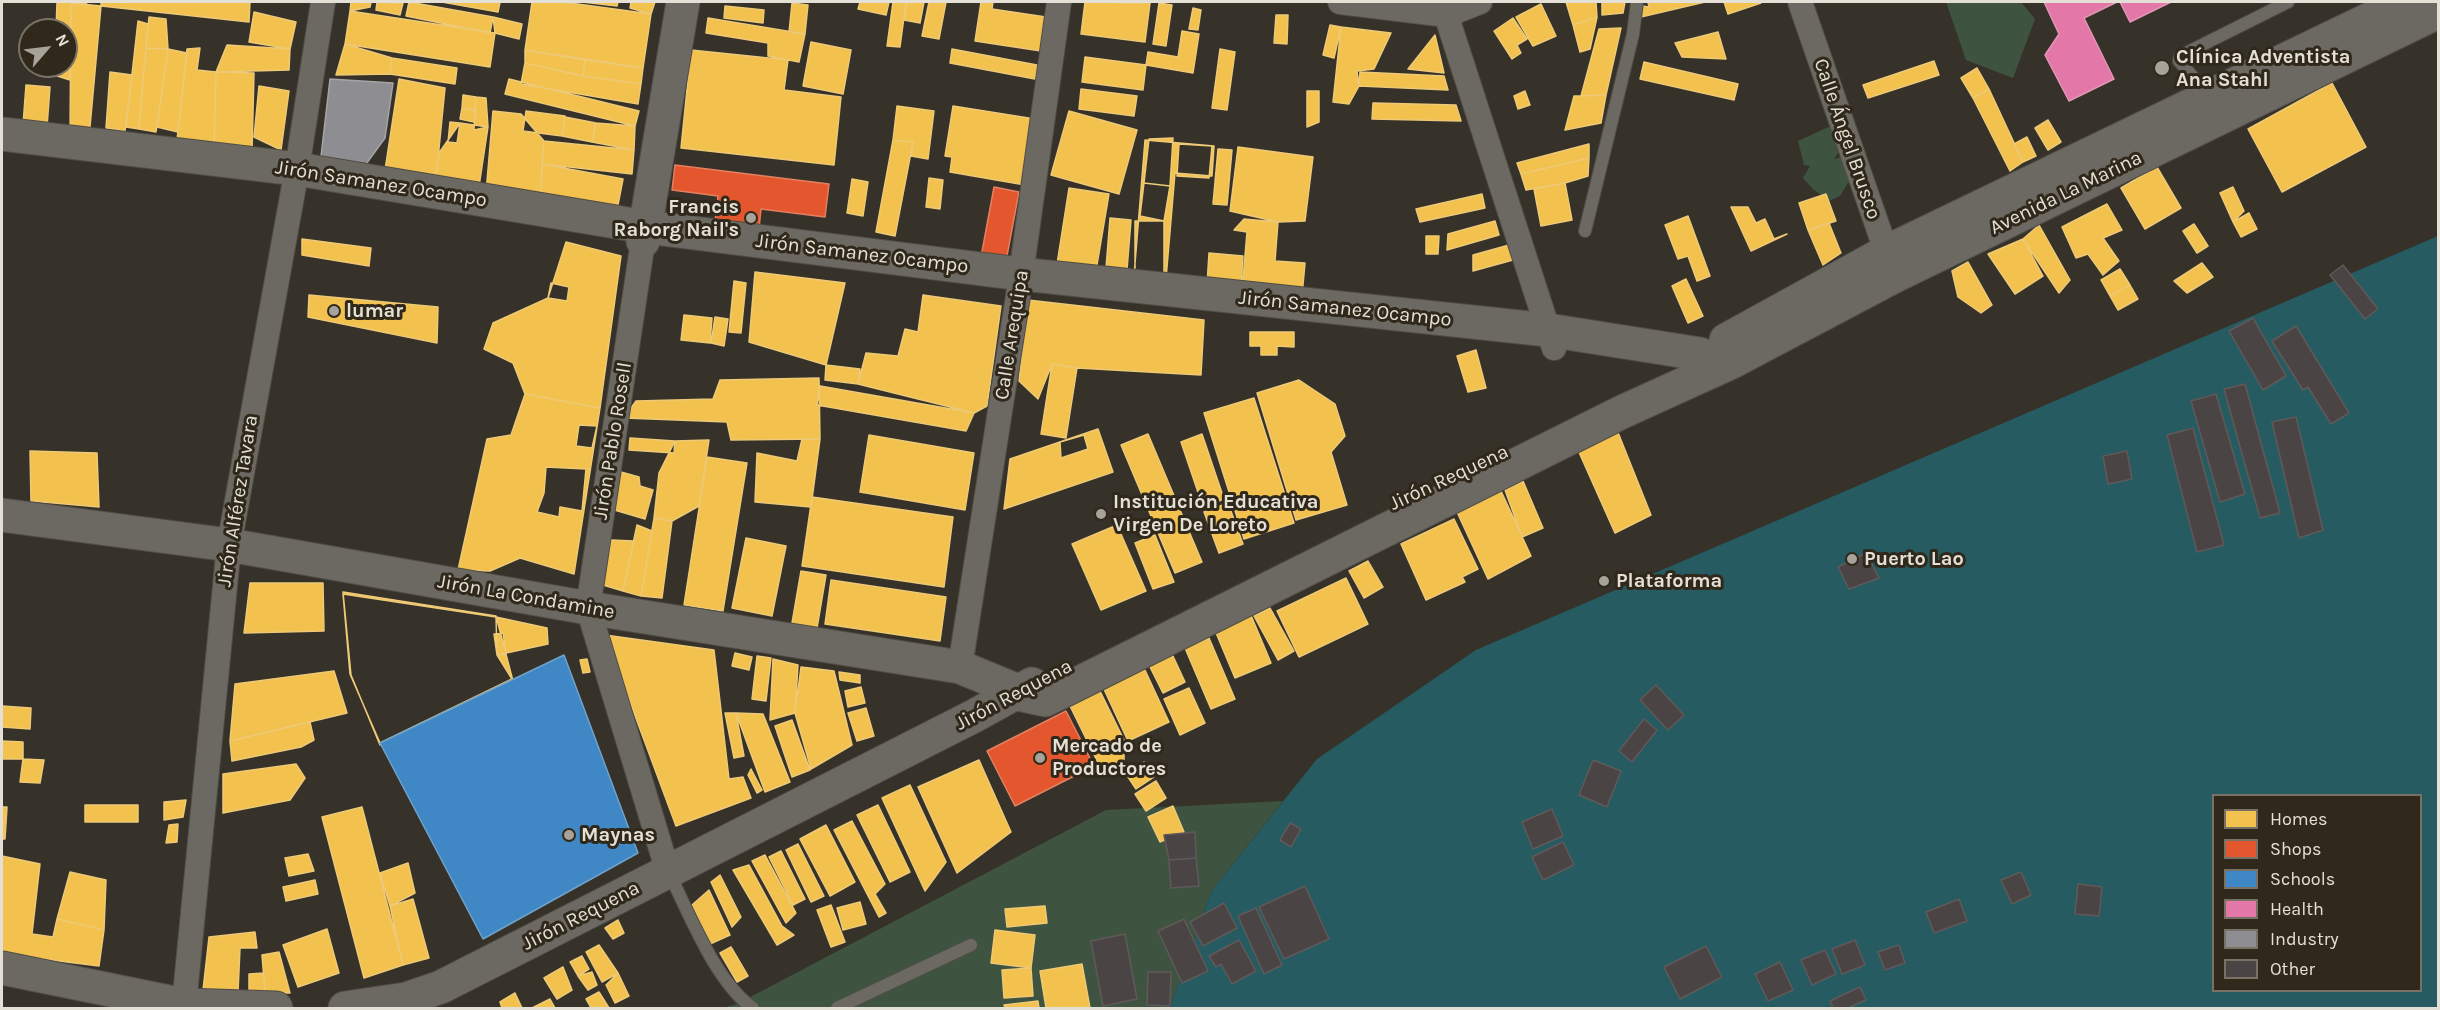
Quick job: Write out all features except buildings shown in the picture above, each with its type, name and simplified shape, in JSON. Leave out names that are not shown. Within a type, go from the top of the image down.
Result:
[{"type":"main road","name":"Jirón Pablo Rosell","points":[[645,234],[683,2]]},
{"type":"main road","name":"Avenida La Marina","points":[[1697,367],[2210,96],[2370,14],[2405,2]]},
{"type":"main road","name":"Avenida La Marina","points":[[1890,264],[2439,12]]},
{"type":"main road","name":"Jirón Samanez Ocampo","points":[[2,134],[645,234],[1020,285],[1551,339],[1697,367]]},
{"type":"main road","name":"Jirón Samanez Ocampo","points":[[2,155],[294,180]]},
{"type":"main road","name":"Jirón Requena","points":[[345,1008],[406,999],[441,987],[974,717],[1031,695],[1327,547],[1622,412],[1697,367]]},
{"type":"main road","name":"Jirón La Condamine","points":[[2,515],[228,545],[588,608],[960,667],[1031,695]]},
{"type":"main road","points":[[2,968],[184,1005],[276,1008]]},
{"type":"street","name":"Jirón Alférez Tavara","points":[[184,1005],[228,545],[294,180],[323,2]]},
{"type":"street","name":"Calle Arequipa","points":[[960,667],[1020,285],[1059,2]]},
{"type":"street","points":[[1340,2],[1445,8],[1480,2]]},
{"type":"street","name":"Calle Ángel Brusco","points":[[1800,2],[1890,264]]},
{"type":"street","points":[[1445,8],[1551,339]]},
{"type":"street","name":"Jirón Pablo Rosell","points":[[645,234],[588,608],[668,872]]},
{"type":"lane","points":[[1586,231],[1633,34],[1637,2]]},
{"type":"lane","points":[[2210,96],[2179,61],[2180,56],[2288,2]]},
{"type":"lane","points":[[668,872],[715,962],[743,1001],[753,1008]]},
{"type":"lane","points":[[837,1008],[971,945]]},
{"type":"green space","points":[[1946,2],[2021,2],[2035,19],[2013,78],[1966,60]]},
{"type":"green space","points":[[1831,126],[1839,152],[1834,159],[1845,156],[1851,178],[1840,196],[1829,201],[1803,178],[1810,166],[1804,165],[1798,141]]},
{"type":"green space","points":[[1283,801],[1212,890],[1170,1008],[722,1008],[737,1004],[1106,810]]},
{"type":"water","points":[[2438,236],[2438,1008],[1170,1008],[1212,890],[1317,759],[1476,650]]},
{"type":"place","name":"Clínica Adventista Ana Stahl","points":[[2162,68]]},
{"type":"place","name":"Francis Raborg Nail's","points":[[751,218]]},
{"type":"place","name":"lumar","points":[[334,311]]},
{"type":"place","name":"Institución Educativa Virgen De Loreto","points":[[1101,514]]},
{"type":"place","name":"Puerto Lao","points":[[1852,559]]},
{"type":"place","name":"Plataforma","points":[[1604,581]]},
{"type":"place","name":"Mercado de Productores","points":[[1040,758]]},
{"type":"place","name":"Maynas","points":[[569,835]]}]
